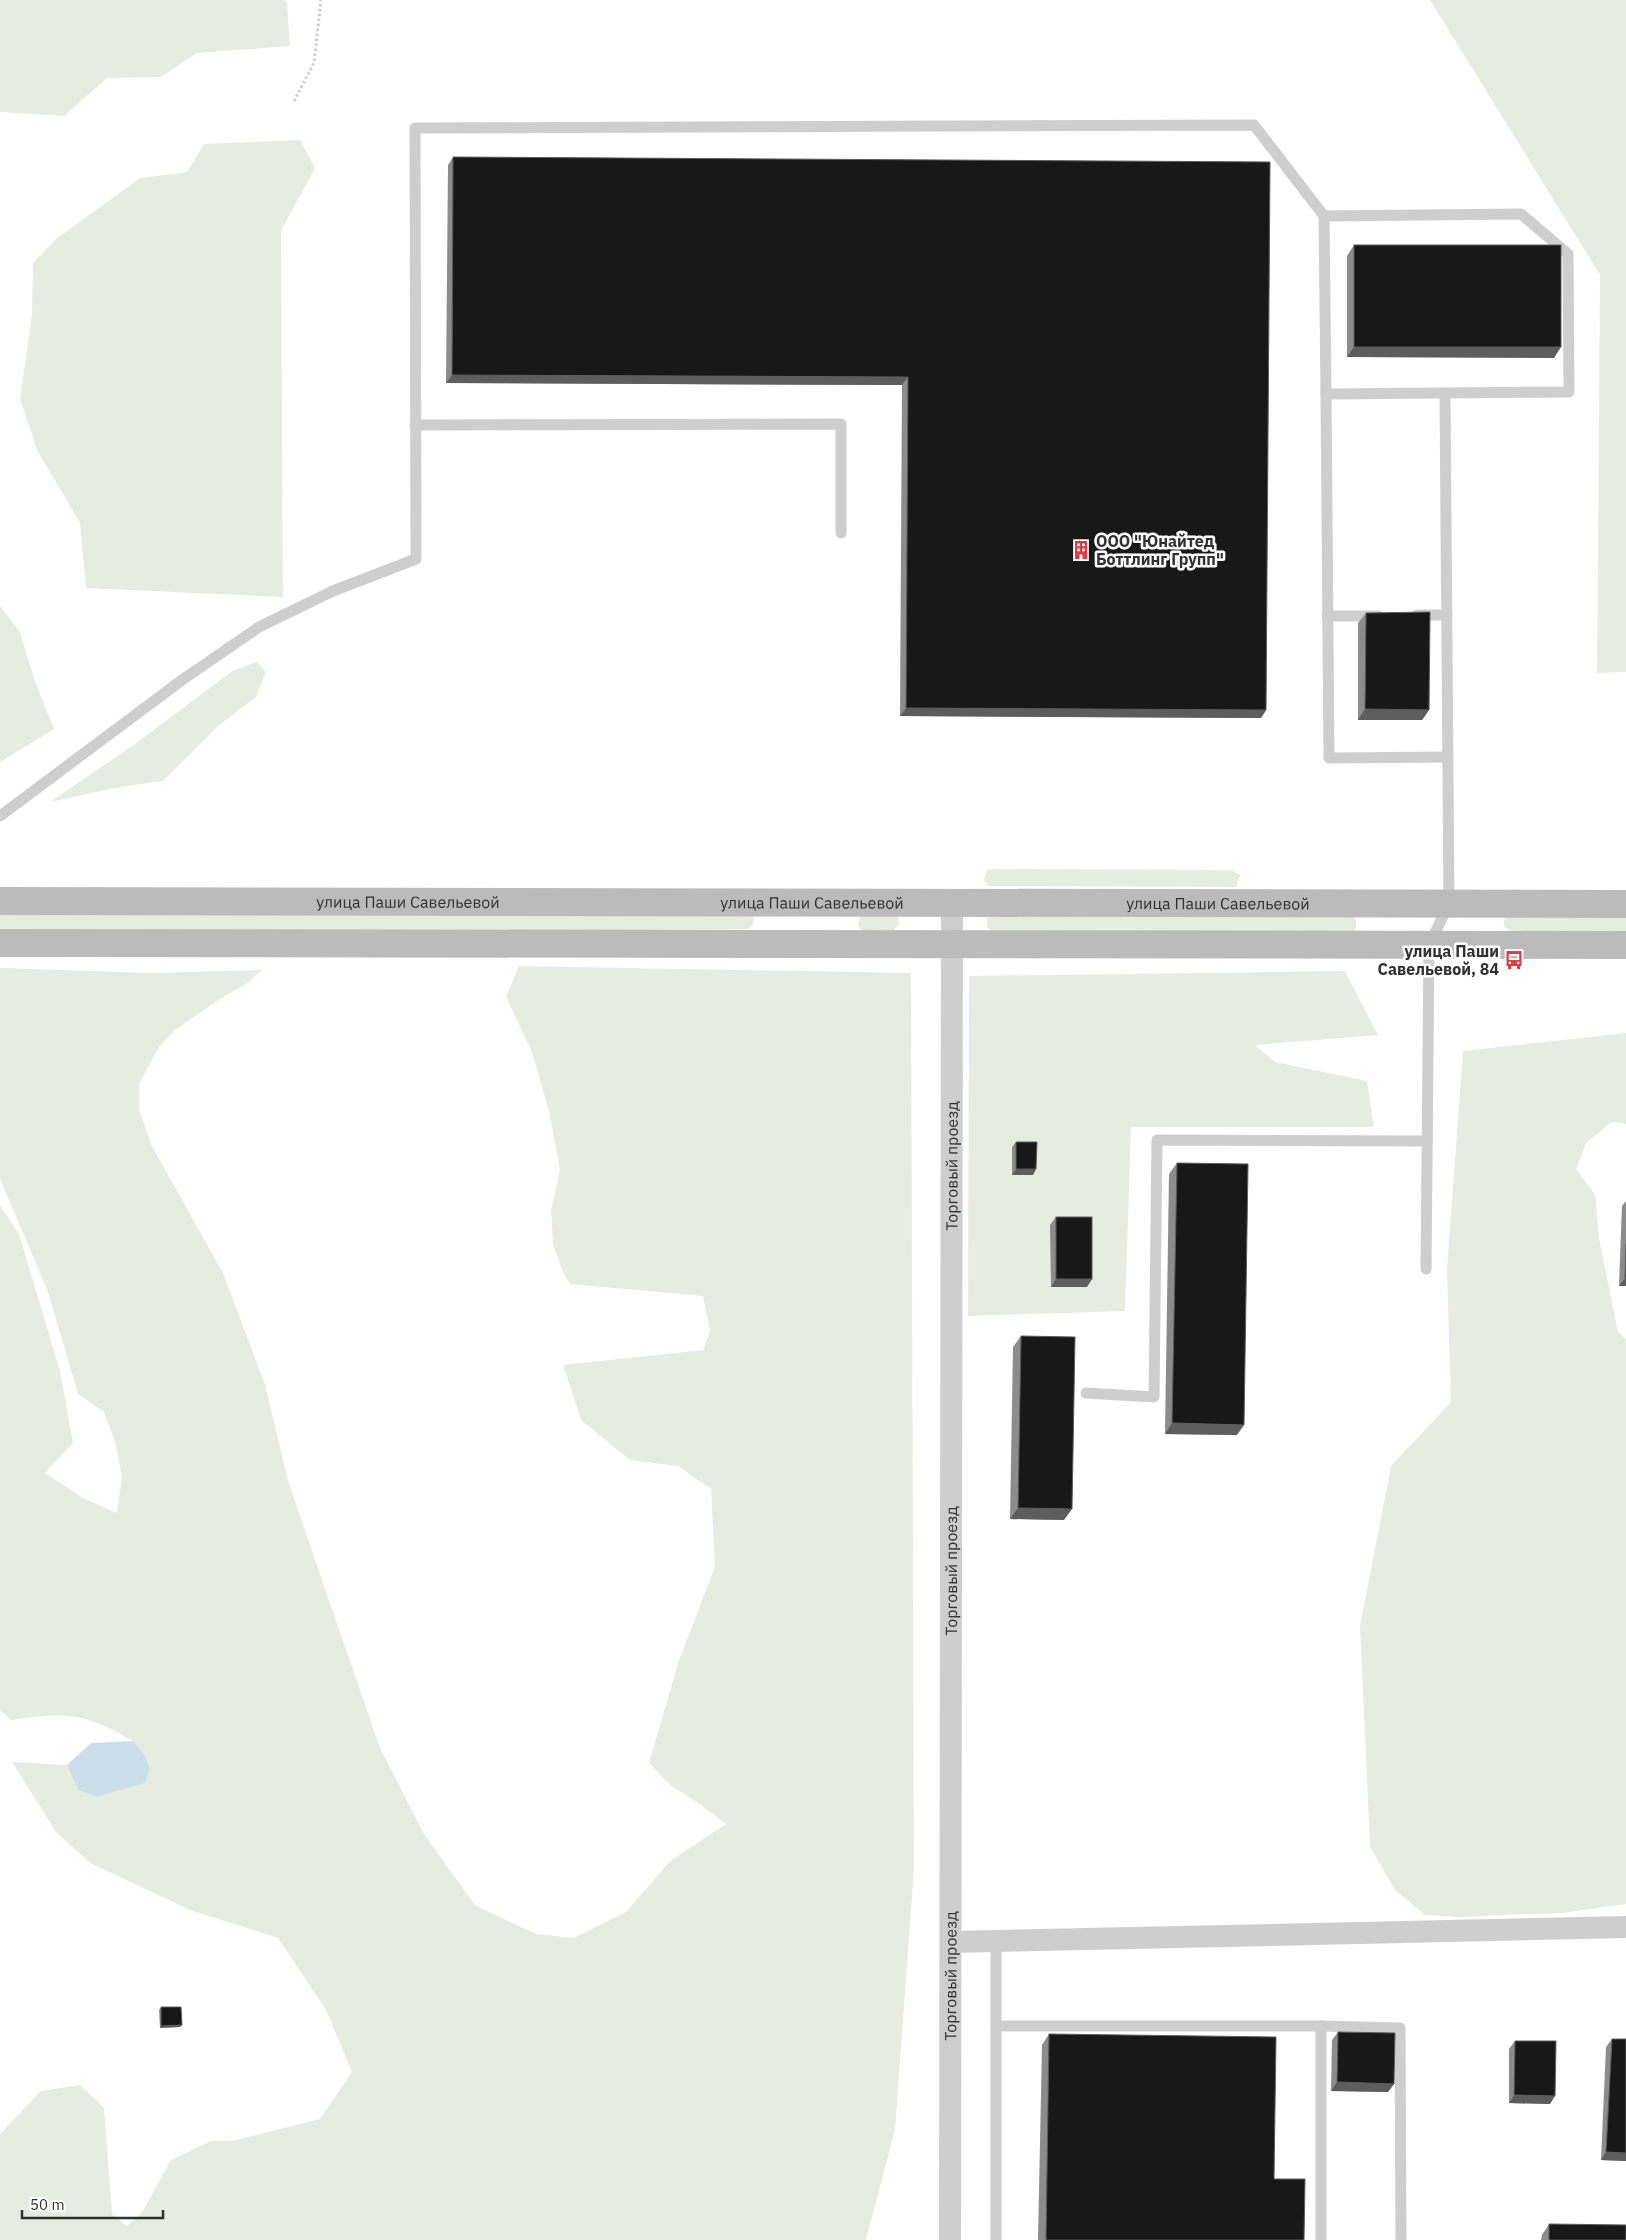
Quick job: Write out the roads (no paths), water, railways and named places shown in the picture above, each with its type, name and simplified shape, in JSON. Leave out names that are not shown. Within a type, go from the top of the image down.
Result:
[{"type":"street","name":"улица Паши Савельевой","points":[[0,901],[1626,904]]},
{"type":"street","name":"Торговый проезд","points":[[950,2240],[952,1942],[952,902]]},
{"type":"street","points":[[0,943],[1626,945]]},
{"type":"street","points":[[952,1942],[1626,1928]]},
{"type":"lane","points":[[0,816],[182,680],[259,627],[333,591],[416,559],[415,128],[1254,125],[1324,216],[1329,758],[1448,757]]},
{"type":"lane","points":[[1324,216],[1520,214],[1568,254],[1569,392],[1326,394]]},
{"type":"lane","points":[[1426,1269],[1428,945],[1449,904],[1445,393]]},
{"type":"lane","points":[[415,425],[841,424],[841,533]]},
{"type":"lane","points":[[1407,615],[1447,615]]},
{"type":"lane","points":[[1328,616],[1387,616]]},
{"type":"lane","points":[[1086,1393],[1154,1397],[1157,1140],[1427,1141]]},
{"type":"lane","points":[[996,1941],[996,2240]]},
{"type":"lane","points":[[996,2026],[1321,2026],[1400,2028],[1401,2240]]},
{"type":"lane","points":[[1321,2026],[1321,2240]]},
{"type":"water","points":[[133,1741],[144,1754],[150,1769],[145,1783],[97,1797],[78,1790],[67,1765],[91,1743]]},
{"type":"place","name":"ООО \"Юнайтед Боттлинг Групп\"","points":[[1081,550]]},
{"type":"place","name":"улица Паши Савельевой, 84","points":[[1514,960]]}]
